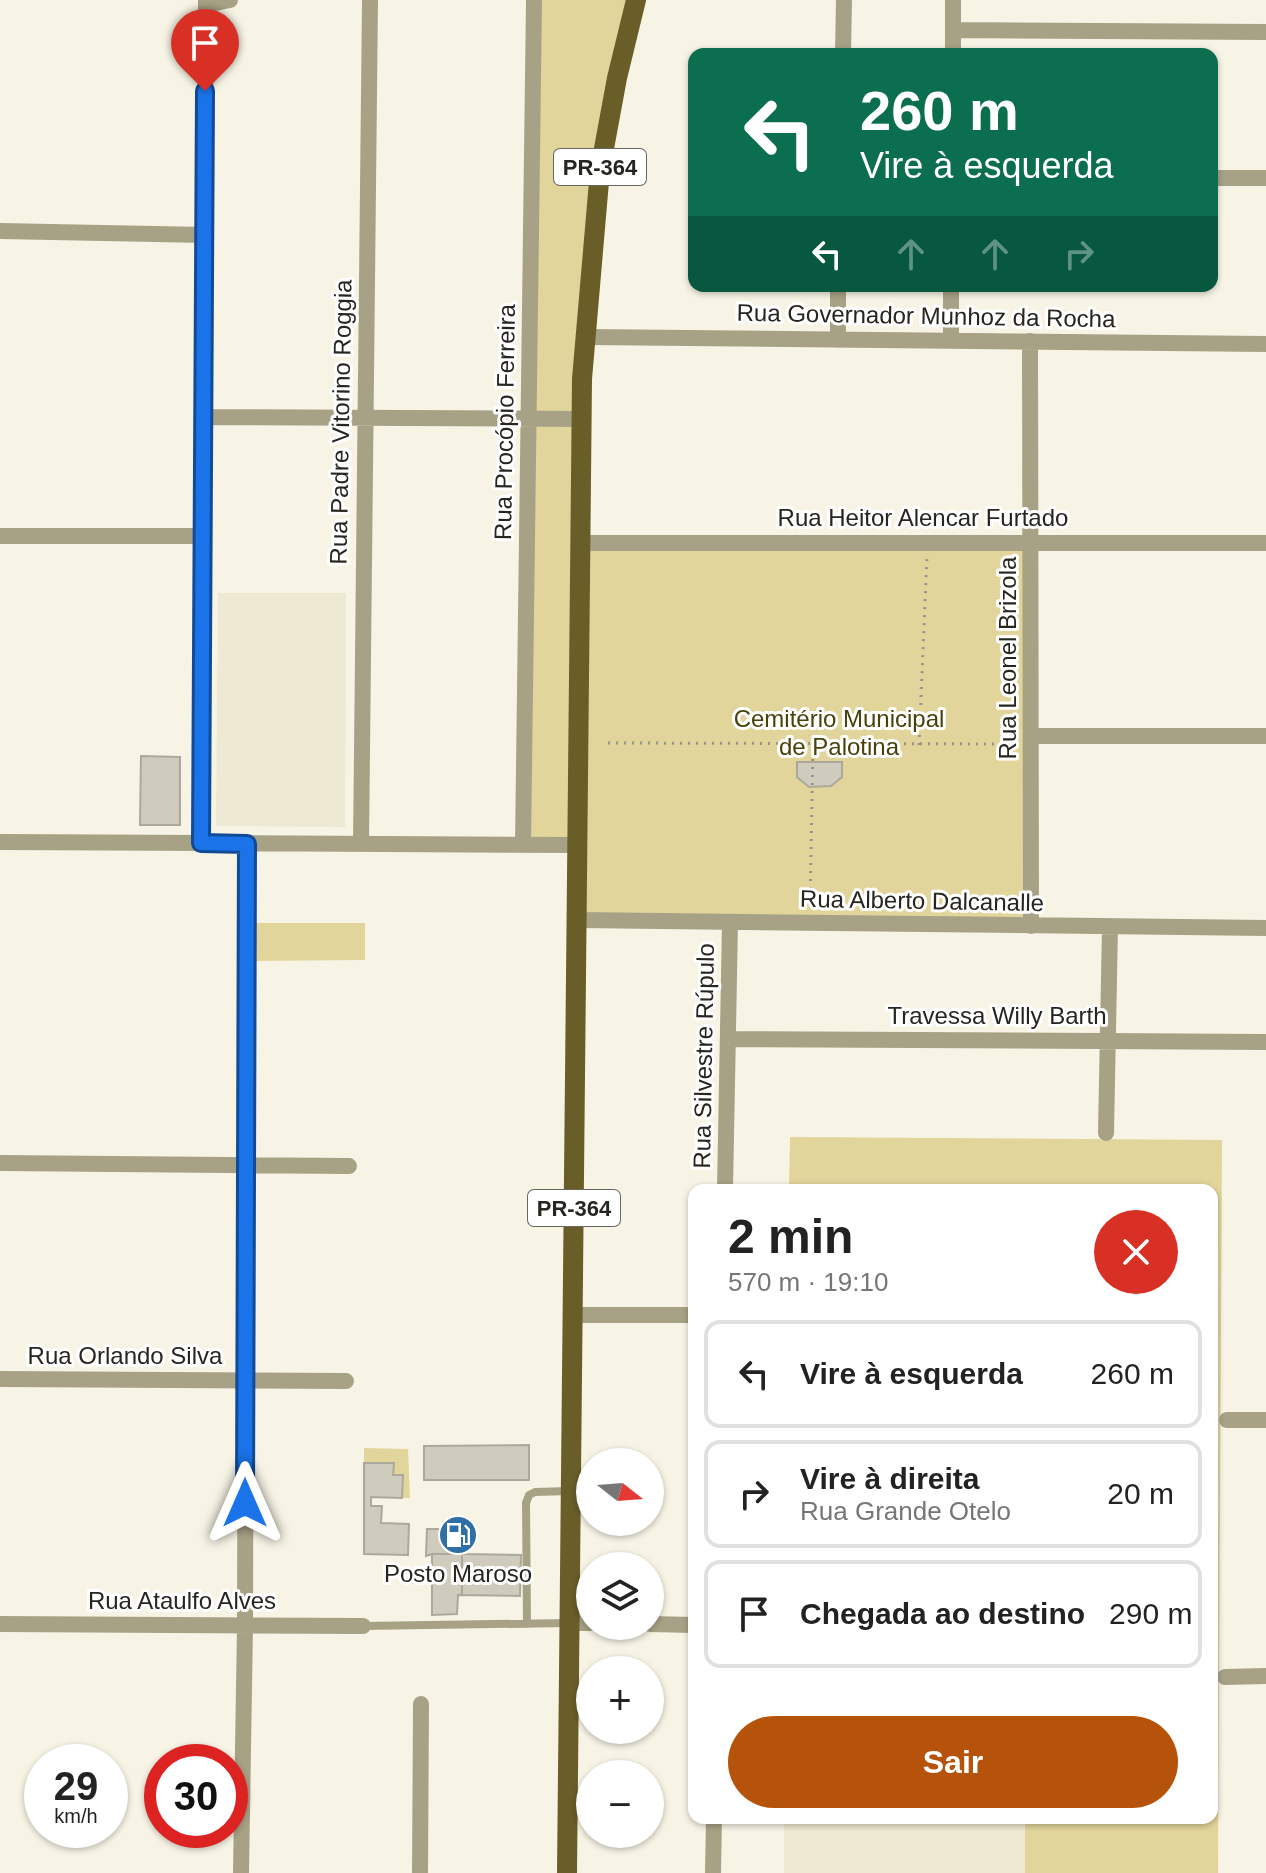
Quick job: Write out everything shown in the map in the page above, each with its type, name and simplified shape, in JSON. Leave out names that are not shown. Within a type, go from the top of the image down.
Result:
[{"type":"main road","name":"PR-364","points":[[567,1873],[582,419],[600,170],[617,78],[636,0]]},
{"type":"street","points":[[201,843],[206,2],[230,0]]},
{"type":"street","name":"Rua Padre Vitorino Roggia","points":[[361,844],[370,0]]},
{"type":"street","name":"Rua Procópio Ferreira","points":[[523,845],[534,0]]},
{"type":"street","points":[[843,48],[844,0]]},
{"type":"street","points":[[953,0],[953,48]]},
{"type":"street","points":[[953,30],[1266,32]]},
{"type":"street","points":[[1218,178],[1266,178]]},
{"type":"street","points":[[0,231],[205,235]]},
{"type":"street","points":[[838,292],[838,340]]},
{"type":"street","points":[[951,292],[951,341]]},
{"type":"street","name":"Rua Governador Munhoz da Rocha","points":[[586,337],[1266,344]]},
{"type":"street","name":"Rua Leonel Brizola","points":[[1030,341],[1031,926]]},
{"type":"street","points":[[204,417],[582,419]]},
{"type":"street","points":[[0,536],[203,536]]},
{"type":"street","name":"Rua Heitor Alencar Furtado","points":[[579,543],[1266,543]]},
{"type":"street","points":[[1031,736],[1266,736]]},
{"type":"street","points":[[0,842],[578,845]]},
{"type":"street","points":[[241,1873],[245,1626],[247,844]]},
{"type":"street","name":"Rua Alberto Dalcanalle","points":[[578,920],[1266,928]]},
{"type":"street","name":"Rua Silvestre Rúpulo","points":[[725,1184],[730,922]]},
{"type":"street","points":[[1106,1133],[1110,927]]},
{"type":"street","name":"Travessa Willy Barth","points":[[728,1039],[1266,1042]]},
{"type":"street","points":[[0,1163],[349,1166]]},
{"type":"street","points":[[573,1315],[688,1315]]},
{"type":"street","name":"Rua Orlando Silva","points":[[0,1379],[346,1381]]},
{"type":"street","points":[[1227,1420],[1266,1420]]},
{"type":"street","points":[[569,1623],[576,1623]]},
{"type":"street","name":"Rua Ataulfo Alves","points":[[0,1624],[363,1626]]},
{"type":"street","points":[[664,1624],[688,1625]]},
{"type":"street","points":[[1225,1677],[1266,1676]]},
{"type":"street","points":[[420,1873],[421,1704]]},
{"type":"street","points":[[713,1873],[714,1824]]},
{"type":"lane","points":[[527,1624],[526,1503],[529,1495],[535,1492],[570,1491]]},
{"type":"lane","points":[[363,1626],[569,1623]]},
{"type":"path","points":[[919,745],[927,553]]},
{"type":"path","points":[[608,743],[1013,744]]},
{"type":"path","points":[[809,924],[813,745]]},
{"type":"shaded area","points":[[218,593],[346,593],[345,827],[216,826]]},
{"type":"shaded area","points":[[784,1824],[1025,1824],[1025,1873],[784,1873]]},
{"type":"green space","name":"Cemitério Municipal de Palotina","points":[[534,0],[636,0],[600,170],[580,542],[1032,541],[1031,926],[578,920],[578,846],[523,845]]},
{"type":"green space","points":[[247,923],[365,923],[365,960],[247,961]]},
{"type":"green space","points":[[790,1137],[1222,1140],[1218,1873],[1025,1873],[1025,1824],[1218,1824],[1218,1184],[789,1184]]},
{"type":"green space","points":[[364,1448],[408,1449],[410,1498],[402,1498],[403,1476],[393,1475],[393,1463],[364,1463]]},
{"type":"building","points":[[141,756],[180,757],[180,825],[140,825]]},
{"type":"building","points":[[797,762],[842,762],[842,777],[831,786],[809,787],[797,777]]},
{"type":"building","points":[[529,1445],[529,1480],[424,1480],[424,1446]]},
{"type":"building","points":[[364,1463],[394,1463],[393,1475],[403,1475],[402,1498],[371,1497],[371,1506],[382,1506],[381,1523],[409,1524],[408,1555],[364,1554]]},
{"type":"building","points":[[427,1529],[463,1529],[462,1554],[521,1555],[520,1596],[458,1595],[457,1614],[432,1615],[432,1554],[426,1556]]},
{"type":"building","points":[[432,1554],[462,1554],[462,1595],[458,1595],[457,1614],[432,1615]]},
{"type":"place","name":"Posto Maroso","points":[[458,1535]]},
{"type":"route","points":[[205,91],[201,843],[247,844],[245,1503]]}]
